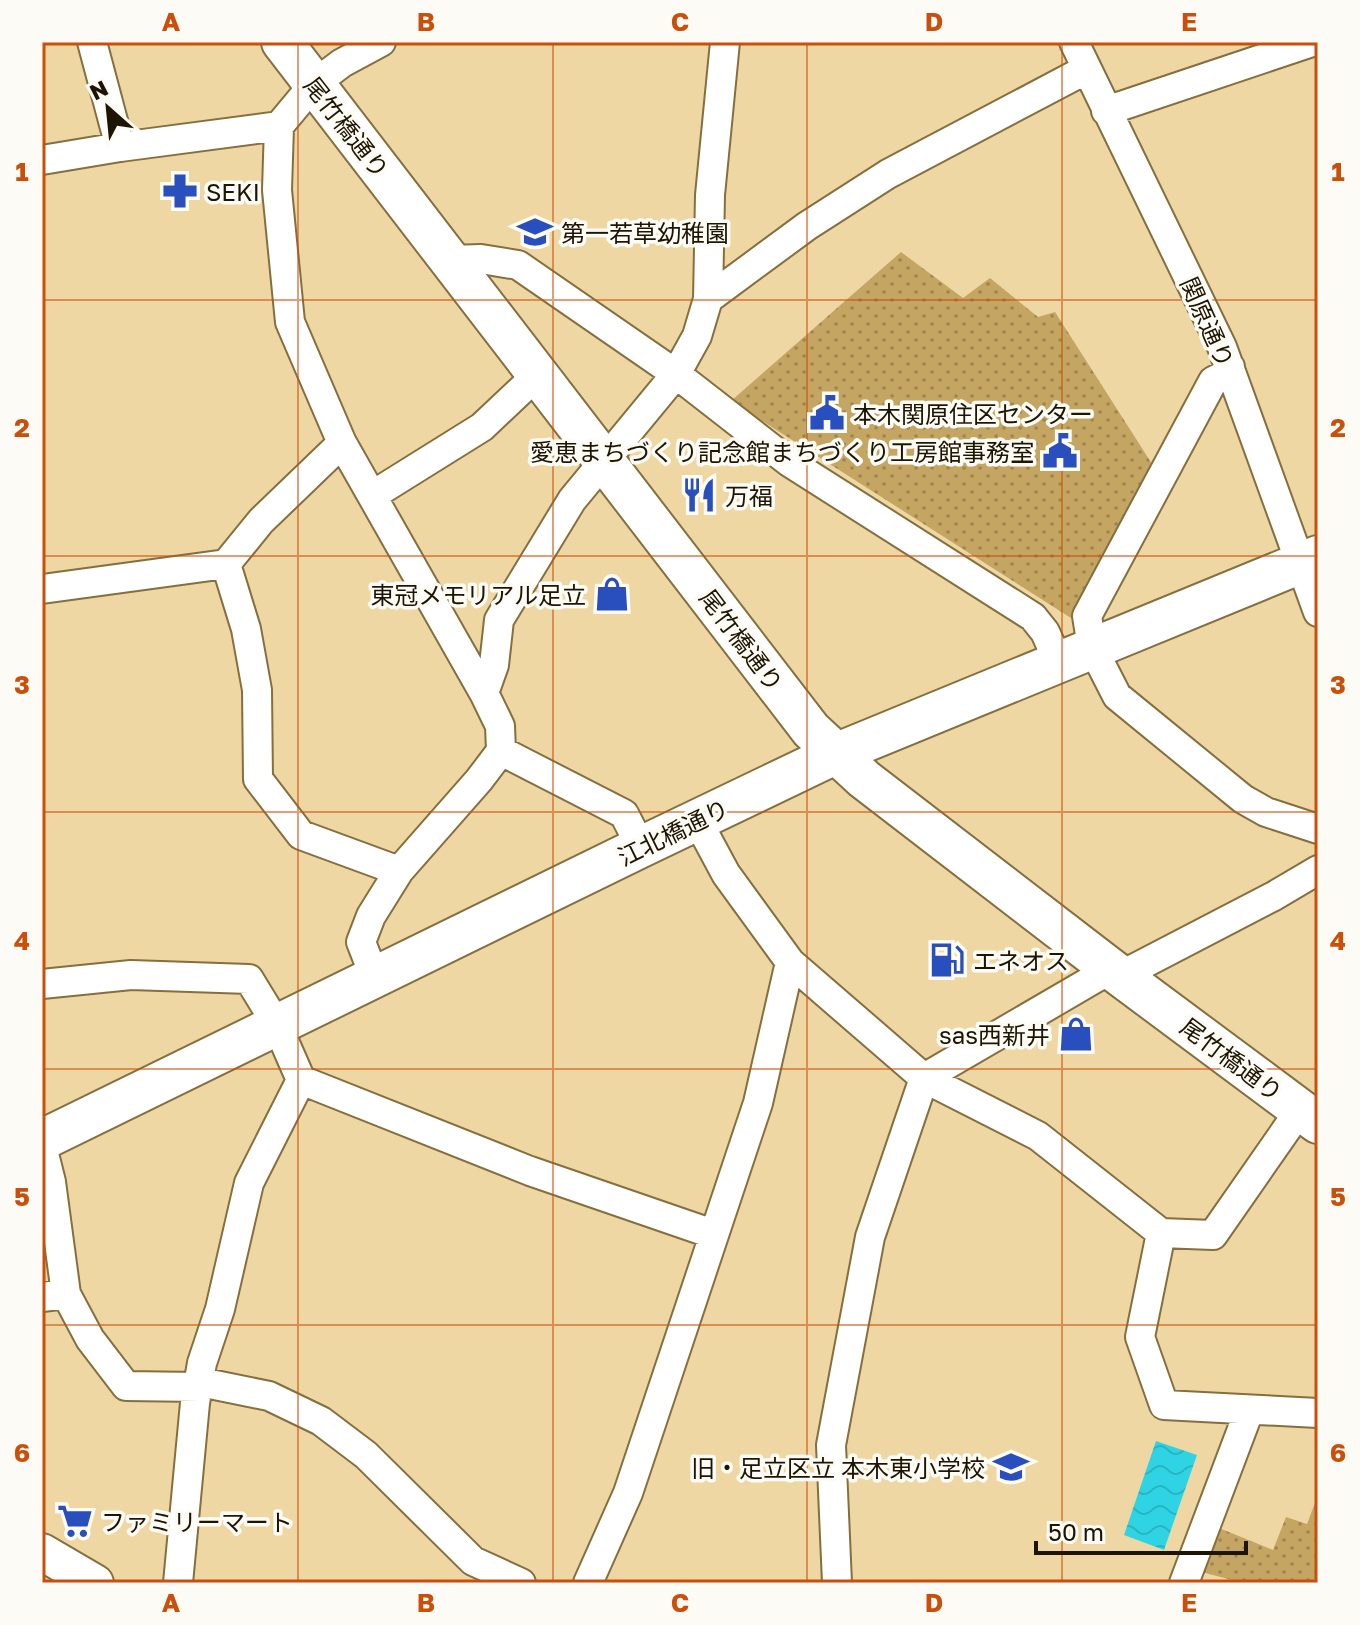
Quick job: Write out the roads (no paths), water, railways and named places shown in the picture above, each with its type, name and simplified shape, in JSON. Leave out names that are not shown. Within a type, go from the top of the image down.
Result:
[{"type":"main road","name":"尾竹橋通り","points":[[282,42],[811,730],[835,754],[1116,972],[1309,1116]]},
{"type":"main road","name":"江北橋通り","points":[[42,1143],[277,1025],[835,754],[1309,560]]},
{"type":"street","points":[[92,42],[120,147]]},
{"type":"street","points":[[375,978],[361,942],[371,916],[399,871],[501,751],[500,726],[484,693],[342,443],[290,322],[277,190],[279,126],[314,84],[342,63],[381,42]]},
{"type":"street","points":[[484,693],[494,665],[499,620],[572,500],[676,374],[697,336],[708,299],[710,195],[725,42]]},
{"type":"street","name":"関原通り","points":[[1074,42],[1230,367],[1309,560],[1318,612]]},
{"type":"street","points":[[1106,111],[1312,42]]},
{"type":"street","points":[[708,299],[807,226],[888,174],[1087,69]]},
{"type":"street","points":[[42,160],[279,126]]},
{"type":"street","points":[[450,260],[481,259],[518,265],[676,374],[789,462],[1033,617],[1045,632],[1075,654],[1117,696],[1243,799],[1266,812],[1318,829]]},
{"type":"street","points":[[1075,654],[1087,616],[1213,381],[1230,367]]},
{"type":"street","points":[[373,495],[482,427],[537,375]]},
{"type":"street","points":[[42,589],[226,564],[261,521],[342,443]]},
{"type":"street","points":[[226,564],[246,629],[257,690],[258,779],[301,835],[399,871]]},
{"type":"street","points":[[501,751],[624,814],[641,847]]},
{"type":"street","points":[[697,820],[726,874],[790,962],[924,1078],[1038,1136],[1161,1233],[1213,1235],[1309,1116]]},
{"type":"street","points":[[837,1583],[831,1445],[870,1237],[924,1078],[1116,972],[1274,896],[1318,870]]},
{"type":"street","points":[[588,1583],[628,1493],[758,1103],[790,962]]},
{"type":"street","points":[[42,984],[131,975],[249,979],[277,1025],[301,1080],[530,1171],[713,1234]]},
{"type":"street","points":[[178,1583],[195,1403],[202,1363],[220,1309],[249,1183],[301,1080]]},
{"type":"street","points":[[42,1143],[51,1182],[54,1296],[126,1386],[199,1387],[210,1384],[269,1396],[321,1421],[366,1455],[473,1561],[521,1583]]},
{"type":"street","points":[[1161,1233],[1140,1337],[1164,1405],[1318,1413]]},
{"type":"street","points":[[1184,1583],[1249,1411]]},
{"type":"street","points":[[42,1552],[95,1583]]},
{"type":"water","points":[[1156,1441],[1197,1455],[1164,1550],[1124,1535]]},
{"type":"place","name":"SEKI","points":[[180,191]]},
{"type":"place","name":"第一若草幼稚園","points":[[535,232]]},
{"type":"place","name":"本木関原住区センター","points":[[827,413]]},
{"type":"place","name":"愛恵まちづくり記念館まちづくり工房館事務室","points":[[1060,451]]},
{"type":"place","name":"万福","points":[[699,495]]},
{"type":"place","name":"東冠メモリアル足立","points":[[612,594]]},
{"type":"place","name":"エネオス","points":[[947,960]]},
{"type":"place","name":"sas西新井","points":[[1076,1034]]},
{"type":"place","name":"旧・足立区立 本木東小学校","points":[[1011,1467]]},
{"type":"place","name":"ファミリーマート","points":[[75,1521]]}]
